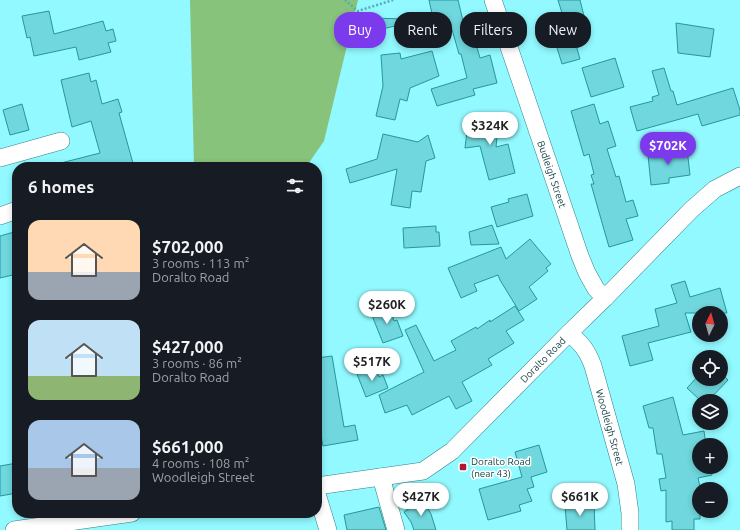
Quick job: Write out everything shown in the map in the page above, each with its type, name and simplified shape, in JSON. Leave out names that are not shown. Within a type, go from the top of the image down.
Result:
[{"type":"street","name":"Budleigh Street","points":[[493,0],[580,256],[596,289],[605,298]]},
{"type":"street","points":[[0,158],[61,140]]},
{"type":"street","name":"Doralto Road","points":[[322,485],[423,471],[452,451],[692,209],[715,189],[740,176]]},
{"type":"street","points":[[0,216],[12,212]]},
{"type":"street","name":"Woodleigh Street","points":[[569,333],[580,342],[588,354],[592,366],[626,484],[630,514],[630,530]]},
{"type":"street","points":[[381,477],[396,530]]},
{"type":"street","points":[[322,510],[328,530]]},
{"type":"street","points":[[14,530],[97,518]]},
{"type":"path","points":[[345,0],[358,11],[393,0]]},
{"type":"green space","points":[[190,0],[358,0],[355,12],[334,12],[334,48],[346,48],[324,141],[309,162],[194,162]]},
{"type":"building","points":[[429,0],[458,0],[461,12],[460,48],[477,48],[480,58],[490,55],[497,83],[473,89],[475,95],[437,106],[431,89],[467,78],[461,54],[459,54],[452,30],[452,12],[432,12]]},
{"type":"building","points":[[558,0],[580,0],[583,12],[562,12]]},
{"type":"building","points":[[49,11],[54,34],[103,21],[106,31],[113,29],[116,41],[108,43],[111,52],[79,60],[76,47],[34,56],[30,37],[27,38],[22,16]]},
{"type":"building","points":[[386,18],[394,19],[394,26],[386,28]]},
{"type":"building","points":[[676,23],[714,29],[710,57],[678,53]]},
{"type":"building","points":[[557,48],[577,48],[580,59],[562,64]]},
{"type":"building","points":[[432,51],[439,76],[410,88],[407,101],[400,99],[395,120],[376,116],[383,86],[381,55],[400,53],[401,59]]},
{"type":"building","points":[[615,58],[624,87],[591,97],[582,68]]},
{"type":"building","points":[[664,68],[677,105],[733,88],[740,110],[740,115],[702,126],[698,114],[637,131],[630,107],[653,101],[652,97],[659,95],[652,71]]},
{"type":"building","points":[[89,73],[91,82],[96,80],[102,104],[118,99],[122,112],[119,113],[133,162],[65,162],[100,153],[91,121],[72,127],[61,80]]},
{"type":"building","points":[[22,104],[29,130],[10,135],[3,110]]},
{"type":"building","points":[[594,104],[600,124],[608,121],[616,146],[607,149],[616,177],[619,176],[626,202],[633,200],[638,216],[626,219],[633,240],[609,247],[591,184],[594,184],[591,175],[594,174],[589,154],[584,156],[571,111]]},
{"type":"building","points":[[469,115],[499,118],[496,147],[508,144],[515,173],[489,180],[480,146],[465,148]]},
{"type":"building","points":[[383,134],[418,142],[428,135],[435,158],[426,161],[421,192],[412,191],[410,208],[391,205],[397,169],[350,183],[346,169],[377,159]]},
{"type":"building","points":[[687,149],[690,175],[669,178],[669,183],[651,185],[648,155]]},
{"type":"building","points":[[527,194],[533,216],[497,227],[491,207],[509,202],[508,199]]},
{"type":"building","points":[[492,225],[499,244],[471,245],[469,232]]},
{"type":"building","points":[[436,226],[436,232],[439,232],[440,246],[404,248],[403,228]]},
{"type":"building","points":[[12,233],[12,275],[0,278],[0,236]]},
{"type":"building","points":[[530,239],[551,264],[546,268],[548,271],[529,287],[537,299],[519,311],[498,275],[474,284],[477,291],[461,298],[448,268],[501,247],[506,259]]},
{"type":"building","points":[[685,281],[690,297],[720,288],[725,306],[692,306],[692,313],[685,313],[691,332],[648,343],[653,360],[630,366],[622,336],[659,326],[655,309],[677,303],[671,285]]},
{"type":"building","points":[[389,306],[394,321],[397,320],[403,336],[383,343],[371,313]]},
{"type":"building","points":[[515,306],[524,320],[506,331],[514,343],[488,359],[492,365],[462,382],[472,401],[456,409],[449,396],[412,415],[407,405],[385,413],[379,395],[424,372],[405,330],[416,325],[434,361],[456,350],[451,341],[476,327],[477,329],[490,320],[490,322]]},
{"type":"building","points":[[332,356],[344,427],[355,425],[358,440],[323,446],[322,357]]},
{"type":"building","points":[[375,367],[379,377],[383,375],[388,388],[366,397],[357,374]]},
{"type":"building","points":[[692,383],[692,386],[722,386],[715,394],[693,394],[687,388]]},
{"type":"building","points":[[673,397],[683,435],[704,431],[705,438],[692,438],[692,474],[712,475],[698,478],[699,482],[692,482],[692,518],[700,518],[694,519],[694,530],[672,530],[672,521],[666,522],[666,490],[661,491],[659,479],[666,478],[662,454],[657,454],[653,428],[649,428],[643,406]]},
{"type":"building","points":[[539,445],[547,472],[531,477],[534,487],[527,489],[532,501],[519,505],[521,511],[488,520],[479,489],[522,477],[515,452]]},
{"type":"building","points":[[12,464],[12,494],[0,496],[0,466]]},
{"type":"building","points":[[423,500],[431,514],[436,530],[414,530],[411,522],[404,512]]},
{"type":"building","points":[[594,504],[595,530],[567,530],[565,506]]},
{"type":"building","points":[[379,507],[386,530],[347,530],[344,515]]},
{"type":"place","name":"Doralto Road (near 43)","points":[[463,467]]}]
